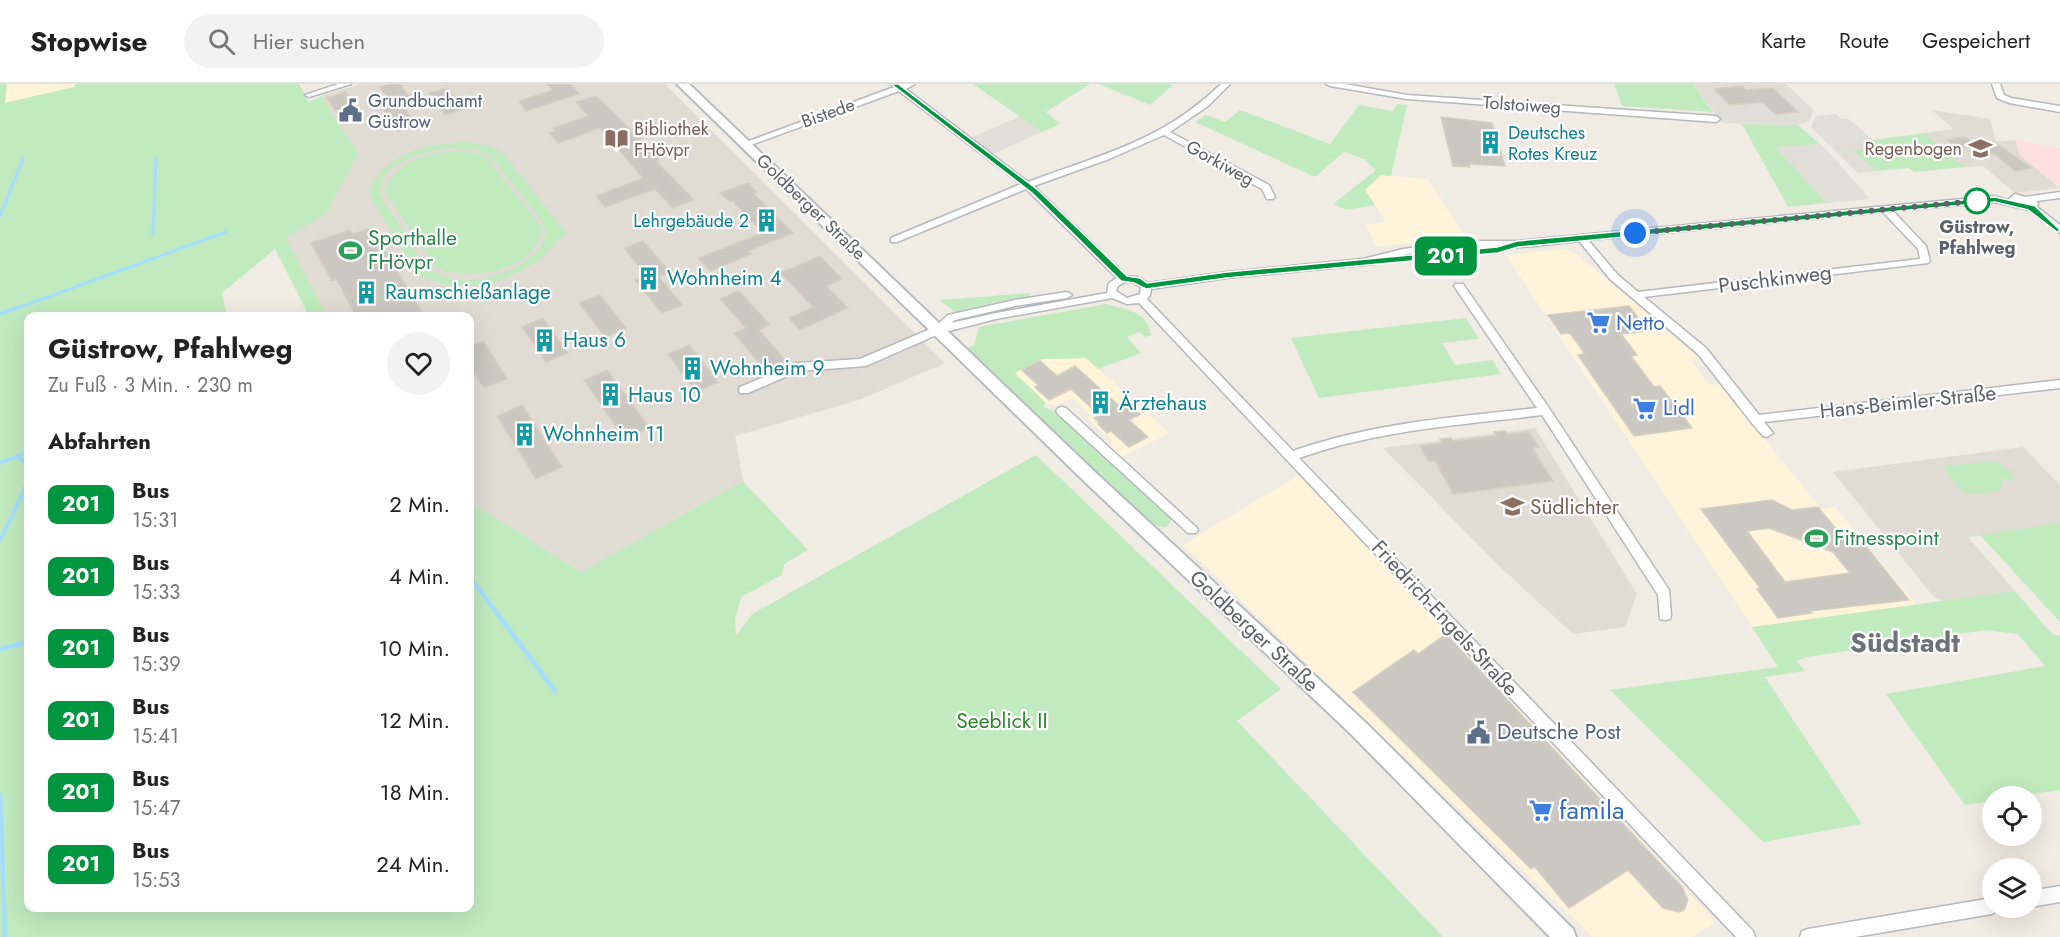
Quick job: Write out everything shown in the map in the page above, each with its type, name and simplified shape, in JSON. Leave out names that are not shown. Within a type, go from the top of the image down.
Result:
[{"type":"main road","name":"Goldberger Straße","points":[[683,84],[938,330],[1359,729],[1565,937]]},
{"type":"street","points":[[309,95],[347,84]]},
{"type":"street","name":"Bistede","points":[[745,144],[895,86],[911,84]]},
{"type":"street","points":[[894,240],[1026,185],[1102,160],[1166,133],[1204,106],[1226,84]]},
{"type":"street","name":"Tolstoiweg","points":[[1330,84],[1407,97],[1716,119]]},
{"type":"street","points":[[1996,84],[2000,96],[2008,100],[2060,109]]},
{"type":"street","points":[[895,86],[1026,185],[1124,279]]},
{"type":"street","name":"Gorkiweg","points":[[1166,133],[1266,187],[1270,197]]},
{"type":"street","points":[[1112,292],[1116,282],[1124,279],[1137,280],[1146,286],[1227,275],[1466,254],[1508,249],[1517,244],[1995,199],[2012,201],[2019,207],[2060,195]]},
{"type":"street","points":[[2030,204],[2060,230]]},
{"type":"street","name":"Puschkinweg","points":[[1636,295],[1925,261],[1923,248],[1885,209]]},
{"type":"street","points":[[1582,239],[1614,277],[1702,351],[1767,433]]},
{"type":"street","points":[[744,390],[797,367],[862,363],[938,330],[952,318],[982,310],[1112,292],[1126,301],[1141,299],[1147,292],[1146,286]]},
{"type":"street","points":[[1459,286],[1545,411],[1664,594],[1665,615]]},
{"type":"street","name":"Friedrich-Engels-Straße","points":[[1141,299],[1747,937]]},
{"type":"street","name":"Hans-Beimler-Straße","points":[[1755,419],[2060,384]]},
{"type":"street","points":[[1062,411],[1192,530]]},
{"type":"street","points":[[1292,456],[1320,444],[1356,437],[1545,411]]},
{"type":"street","points":[[2042,897],[2060,894]]},
{"type":"street","points":[[1808,937],[1982,908]]},
{"type":"shaded area","points":[[7,84],[76,84],[74,87],[5,103]]},
{"type":"shaded area","points":[[361,84],[665,84],[945,363],[859,400],[735,436],[743,481],[581,572],[474,505],[474,312],[325,312],[285,238],[325,215],[358,154],[321,96]]},
{"type":"shaded area","points":[[1693,84],[1786,84],[1814,110],[1809,121],[1798,125],[1722,123]]},
{"type":"shaded area","name":"Regenbogen","points":[[1932,110],[1990,119],[1996,142],[2015,140],[2020,155],[2060,188],[2015,193],[1983,166],[1964,167],[1924,133],[1954,129]]},
{"type":"shaded area","points":[[1836,114],[1842,119],[1849,119],[1873,140],[1867,141],[1874,148],[1853,151],[1876,171],[1858,173],[1811,127],[1816,116]]},
{"type":"shaded area","points":[[1020,116],[1042,132],[993,154],[971,138]]},
{"type":"shaded area","points":[[2015,140],[2060,148],[2060,187],[2020,155]]},
{"type":"shaded area","points":[[1820,144],[1870,199],[1827,203],[1774,147]]},
{"type":"shaded area","points":[[1381,175],[1428,179],[1466,238],[1377,247],[1365,225],[1386,222],[1365,190]]},
{"type":"shaded area","points":[[1563,249],[1578,255],[1701,360],[1691,361],[1710,385],[1720,384],[1821,509],[1835,507],[1917,605],[1752,627],[1506,255]]},
{"type":"shaded area","points":[[1087,358],[1169,433],[1122,457],[1110,446],[1114,443],[1087,418],[1091,415],[1072,398],[1055,406],[1046,403],[1015,373],[1042,359]]},
{"type":"shaded area","name":"Südlichter","points":[[1535,428],[1637,594],[1625,627],[1573,634],[1498,565],[1383,448]]},
{"type":"shaded area","points":[[2023,447],[2060,485],[2060,523],[1968,537],[2015,591],[1944,601],[1933,596],[1833,472]]},
{"type":"shaded area","points":[[1300,474],[1716,922],[1693,937],[1593,937],[1183,545]]},
{"type":"green space","name":"Seeblick II","points":[[0,84],[7,84],[5,103],[74,87],[76,84],[299,84],[309,102],[321,96],[358,154],[325,215],[286,238],[325,312],[307,312],[275,249],[222,293],[226,312],[24,312],[24,912],[474,912],[474,505],[581,572],[743,481],[808,550],[784,564],[782,575],[741,597],[735,619],[736,636],[752,614],[1036,455],[1281,689],[1237,721],[1443,937],[0,937]]},
{"type":"green space","points":[[973,84],[1090,84],[1046,112],[1060,124],[1042,132]]},
{"type":"green space","points":[[1099,84],[1170,84],[1173,85],[1150,105]]},
{"type":"green space","points":[[1614,84],[1693,84],[1713,112],[1622,106]]},
{"type":"green space","points":[[1397,104],[1407,105],[1391,176],[1381,175],[1365,190],[1375,205],[1346,210],[1333,204],[1376,170],[1364,159],[1344,152],[1315,177],[1195,122],[1206,115],[1225,122],[1240,110],[1330,144],[1359,105],[1393,111]]},
{"type":"green space","points":[[1742,124],[1798,125],[1820,144],[1775,147],[1827,203],[1788,207]]},
{"type":"green space","points":[[1924,133],[1964,167],[1914,172],[1909,168],[1876,171],[1852,150],[1873,148],[1866,141]]},
{"type":"green space","points":[[467,142],[489,146],[502,152],[568,235],[559,239],[541,258],[498,281],[483,285],[452,285],[420,276],[372,200],[370,189],[377,176],[398,158],[425,148]],"holes":[[[447,148],[477,150],[491,157],[543,223],[545,234],[541,247],[534,255],[508,271],[481,279],[454,279],[442,276],[421,259],[385,204],[380,189],[392,169],[409,158]]]},
{"type":"green space","points":[[449,151],[469,151],[485,156],[542,228],[537,243],[528,255],[515,264],[499,270],[466,274],[436,268],[384,191],[388,182],[401,167],[429,155]]},
{"type":"green space","points":[[1030,293],[1029,299],[1007,300],[955,312],[940,300]]},
{"type":"green space","points":[[1106,304],[1134,312],[1145,320],[1151,335],[1145,337],[1140,332],[1127,337],[1141,353],[1098,369],[1086,358],[1042,359],[1015,373],[1046,403],[1043,407],[1057,412],[1170,517],[1171,522],[1166,527],[1157,526],[1148,521],[967,349],[974,345],[979,327]]},
{"type":"green space","points":[[1466,318],[1479,339],[1442,343],[1455,365],[1492,360],[1501,374],[1319,398],[1291,338]]},
{"type":"green space","points":[[1995,461],[2010,471],[2014,482],[2003,478],[2000,491],[1978,494],[1971,494],[1961,489],[1942,466]]},
{"type":"green space","points":[[2060,523],[2060,622],[1980,535]]},
{"type":"green space","points":[[2015,591],[2052,634],[2060,636],[2060,790],[2042,793],[2042,786],[1982,786],[1982,802],[1965,805],[1886,694],[2045,666],[2018,634],[1986,630],[1807,657],[1797,661],[1805,671],[1765,677],[1862,824],[1763,842],[1610,690],[1778,667],[1752,627]]},
{"type":"building","points":[[400,84],[414,103],[403,106],[417,125],[398,131],[382,108],[393,105],[380,87]]},
{"type":"building","points":[[547,84],[570,84],[579,94],[526,111],[519,101],[553,90]]},
{"type":"building","points":[[1742,86],[1746,90],[1773,88],[1798,112],[1775,114],[1762,102],[1730,105],[1714,89]]},
{"type":"building","points":[[447,88],[464,109],[445,115],[429,93]]},
{"type":"building","points":[[346,92],[360,115],[342,120],[327,98]]},
{"type":"building","points":[[596,96],[649,148],[659,160],[656,161],[694,200],[673,208],[655,189],[605,207],[596,196],[643,178],[600,128],[558,143],[549,133],[556,131],[553,128],[588,116],[576,102]]},
{"type":"building","name":"Deutsches Rotes Kreuz","points":[[1441,117],[1492,123],[1505,166],[1469,164],[1470,167],[1453,166]]},
{"type":"building","name":"Regenbogen","points":[[1965,137],[1977,146],[1996,143],[2031,168],[2015,171],[1996,155],[1969,147],[1961,148],[1946,140]]},
{"type":"building","name":"Lehrgebäude 2","points":[[748,183],[757,192],[753,193],[793,233],[748,251],[751,254],[710,271],[698,258],[763,233],[733,201],[730,202],[720,193]]},
{"type":"building","points":[[371,228],[422,312],[354,312],[336,279],[332,281],[311,243],[350,230],[353,234]]},
{"type":"building","name":"Wohnheim 4","points":[[643,241],[670,272],[659,277],[682,305],[662,313],[635,280],[646,275],[624,248]]},
{"type":"building","points":[[820,256],[842,279],[826,286],[848,308],[800,330],[789,318],[813,307],[781,273]]},
{"type":"building","points":[[739,291],[770,325],[759,330],[785,360],[765,370],[734,333],[746,328],[720,299]]},
{"type":"building","points":[[600,295],[626,328],[605,337],[579,303]]},
{"type":"building","name":"Lidl","points":[[1629,306],[1649,331],[1621,334],[1637,355],[1631,356],[1654,387],[1660,386],[1692,428],[1634,436],[1578,355],[1585,354],[1570,333],[1561,334],[1548,315]]},
{"type":"building","name":"Haus 6","points":[[543,318],[568,353],[546,362],[522,327]]},
{"type":"building","points":[[483,341],[507,379],[484,388],[474,372],[474,344]]},
{"type":"building","name":"Wohnheim 9","points":[[689,345],[718,382],[696,392],[668,354]]},
{"type":"building","name":"Ärztehaus","points":[[1040,361],[1057,376],[1075,366],[1118,405],[1125,401],[1140,414],[1129,420],[1148,437],[1129,447],[1111,431],[1107,433],[1098,424],[1100,423],[1094,418],[1099,415],[1071,389],[1049,400],[1035,387],[1038,385],[1022,370]]},
{"type":"building","name":"Haus 10","points":[[607,370],[650,428],[625,439],[584,380]]},
{"type":"building","name":"Wohnheim 11","points":[[522,405],[562,467],[536,479],[497,416]]},
{"type":"building","name":"Südlichter","points":[[1505,431],[1507,434],[1529,432],[1539,447],[1532,448],[1553,481],[1453,494],[1435,461],[1428,461],[1420,446],[1442,443],[1440,439],[1451,438],[1453,441],[1496,436],[1494,432]]},
{"type":"building","points":[[1772,500],[1792,510],[1818,507],[1836,529],[1857,535],[1909,600],[1810,611],[1812,613],[1778,618],[1757,589],[1760,588],[1701,509]],"holes":[[[1769,528],[1833,552],[1850,573],[1785,582],[1747,531]]]},
{"type":"building","name":"famila","points":[[1446,634],[1682,887],[1688,900],[1684,910],[1679,912],[1663,908],[1628,870],[1569,908],[1534,866],[1531,869],[1353,692],[1414,650],[1418,654]]},
{"type":"waterway","points":[[0,216],[23,159]]},
{"type":"waterway","points":[[153,234],[156,159]]},
{"type":"waterway","points":[[12,310],[226,232]]},
{"type":"waterway","points":[[0,314],[16,308]]},
{"type":"waterway","points":[[0,463],[24,454]]},
{"type":"waterway","points":[[18,457],[24,461]]},
{"type":"waterway","points":[[0,540],[24,490]]},
{"type":"waterway","points":[[474,583],[479,590]]},
{"type":"waterway","points":[[478,588],[555,691]]},
{"type":"waterway","points":[[0,649],[24,643]]},
{"type":"waterway","points":[[0,795],[5,937]]},
{"type":"bus line","name":"201","points":[[895,84],[948,128],[1035,191],[1124,279],[1137,280],[1146,286],[1227,275],[1367,261],[1400,261],[1508,249],[1517,244],[1995,199],[2012,201],[2023,208],[2032,208],[2060,230]]},
{"type":"place","name":"Grundbuchamt Güstrow","points":[[350,111]]},
{"type":"place","name":"Bibliothek FHövpr","points":[[616,139]]},
{"type":"place","name":"Deutsches Rotes Kreuz","points":[[1490,143]]},
{"type":"place","name":"Regenbogen","points":[[1980,149]]},
{"type":"place","name":"Güstrow, Pfahlweg","points":[[1977,201]]},
{"type":"place","name":"Lehrgebäude 2","points":[[767,221]]},
{"type":"place","name":"Sporthalle FHövpr","points":[[350,250]]},
{"type":"place","name":"Wohnheim 4","points":[[649,278]]},
{"type":"place","name":"Raumschießanlage","points":[[367,292]]},
{"type":"place","name":"Netto","points":[[1598,323]]},
{"type":"place","name":"Haus 6","points":[[545,340]]},
{"type":"place","name":"Wohnheim 9","points":[[692,368]]},
{"type":"place","name":"Haus 10","points":[[610,395]]},
{"type":"place","name":"Ärztehaus","points":[[1101,403]]},
{"type":"place","name":"Lidl","points":[[1645,408]]},
{"type":"place","name":"Wohnheim 11","points":[[525,434]]},
{"type":"place","name":"Südlichter","points":[[1512,507]]},
{"type":"place","name":"Fitnesspoint","points":[[1816,538]]},
{"type":"place","name":"Deutsche Post","points":[[1479,732]]},
{"type":"place","name":"famila","points":[[1541,810]]},
{"type":"district","name":"Südstadt","points":[[1905,643]]},
{"type":"route","points":[[1635,233],[1977,201]]}]
